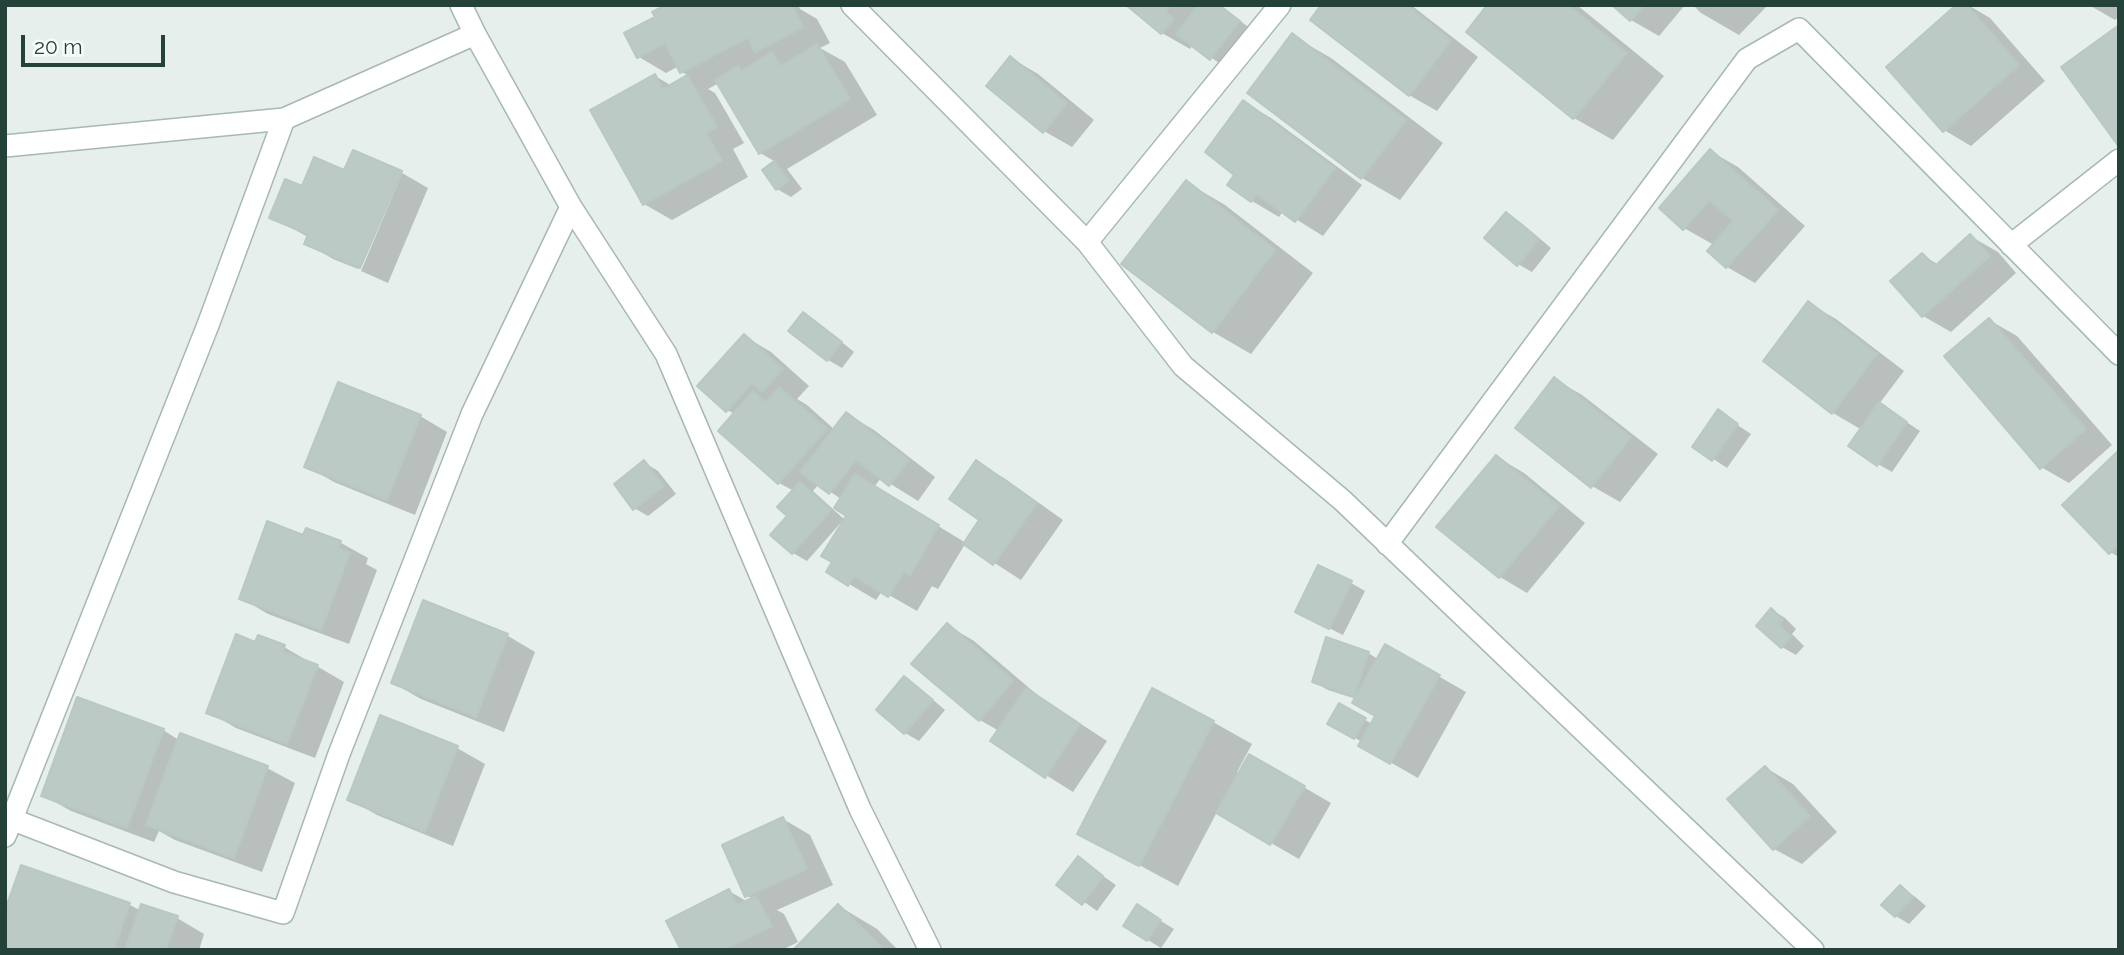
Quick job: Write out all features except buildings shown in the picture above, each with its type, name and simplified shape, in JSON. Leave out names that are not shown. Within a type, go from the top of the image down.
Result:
[{"type":"street","points":[[461,5],[571,207],[666,354],[860,809],[930,950]]},
{"type":"street","points":[[852,5],[1087,242],[1183,366],[1342,500],[1813,950]]},
{"type":"street","points":[[1087,242],[1280,5]]},
{"type":"street","points":[[1387,544],[1747,59],[1799,29],[2119,354]]},
{"type":"street","points":[[5,146],[284,119],[475,34]]},
{"type":"street","points":[[284,119],[208,325],[8,827],[174,882],[283,913],[339,754],[472,414],[571,207]]},
{"type":"street","points":[[2011,245],[2119,160]]}]
